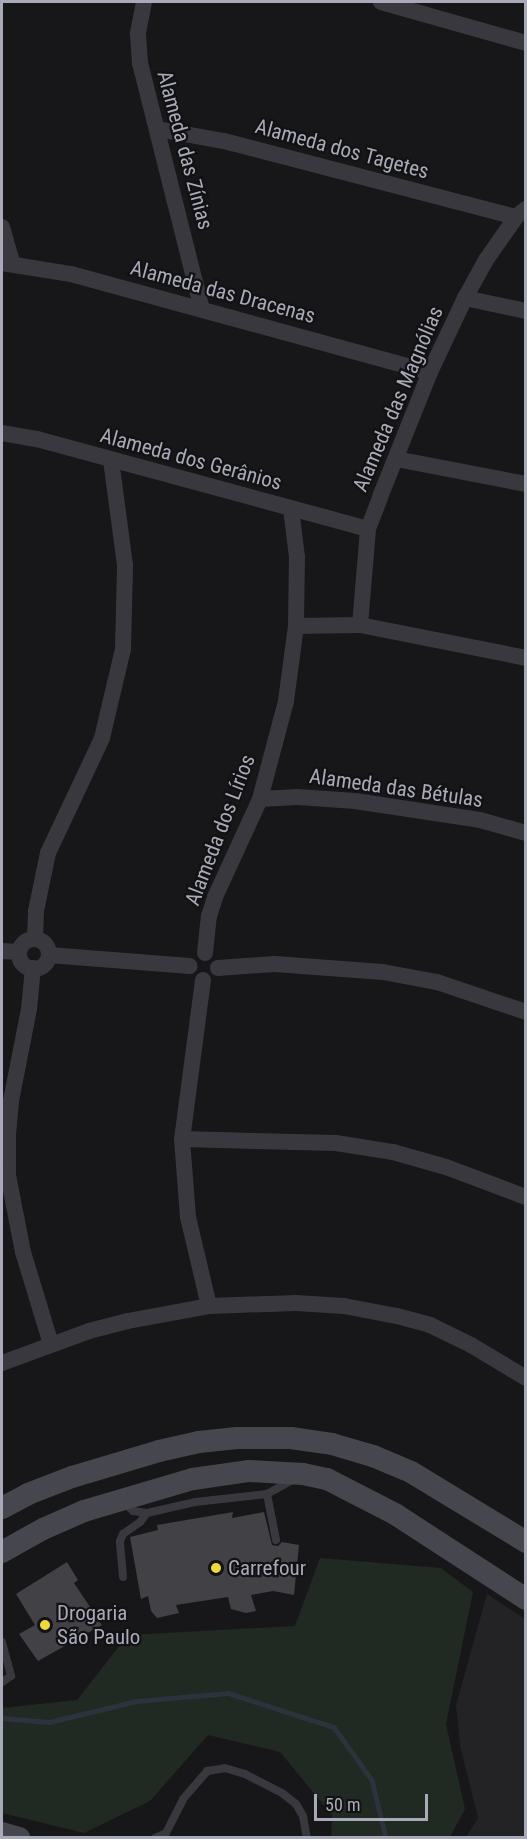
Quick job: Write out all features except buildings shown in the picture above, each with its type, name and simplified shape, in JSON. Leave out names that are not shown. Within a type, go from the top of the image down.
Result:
[{"type":"main road","points":[[2,1508],[28,1494],[72,1478],[159,1451],[200,1442],[237,1438],[291,1438],[332,1444],[411,1472],[525,1542]]},
{"type":"main road","points":[[2,1552],[43,1529],[121,1498],[193,1479],[249,1471],[303,1474],[327,1479],[395,1514],[468,1559],[525,1599]]},
{"type":"main road","points":[[2,1833],[19,1838]]},
{"type":"street","name":"Alameda das Zínias","points":[[144,2],[138,34],[140,63],[202,309]]},
{"type":"street","points":[[381,2],[525,43]]},
{"type":"street","name":"Alameda dos Tagetes","points":[[157,129],[224,141],[520,213]]},
{"type":"street","name":"Alameda das Magnólias","points":[[360,625],[368,529],[430,372],[465,298],[486,260],[520,213]]},
{"type":"street","points":[[2,227],[7,263]]},
{"type":"street","name":"Alameda das Dracenas","points":[[7,263],[71,274],[430,372]]},
{"type":"street","points":[[465,298],[525,311]]},
{"type":"street","name":"Alameda dos Gerânios","points":[[2,432],[368,529]]},
{"type":"street","points":[[396,459],[525,484]]},
{"type":"street","points":[[35,939],[36,911],[48,853],[102,738],[123,649],[125,565],[111,460]]},
{"type":"street","name":"Alameda dos Lírios","points":[[205,953],[209,916],[215,897],[260,799],[280,729],[296,626],[297,557],[291,509]]},
{"type":"street","points":[[296,626],[360,625],[525,658]]},
{"type":"street","name":"Alameda das Bétulas","points":[[260,799],[297,797],[355,801],[480,820],[525,833]]},
{"type":"street","points":[[35,939],[46,944],[49,955],[44,965],[33,969],[23,963],[20,952],[25,942],[35,939]]},
{"type":"street","points":[[2,951],[20,952]]},
{"type":"street","points":[[205,953],[214,957],[218,968],[213,977],[203,980],[194,976],[190,966],[195,956],[205,953]]},
{"type":"street","points":[[49,955],[190,966]]},
{"type":"street","points":[[218,968],[275,964],[383,972],[437,982],[525,1012]]},
{"type":"street","points":[[33,969],[27,1020],[11,1101],[8,1175],[23,1252],[51,1344]]},
{"type":"street","points":[[203,980],[182,1139],[188,1217],[208,1306]]},
{"type":"street","points":[[182,1139],[336,1143],[393,1152],[446,1167],[525,1197]]},
{"type":"street","points":[[2,1363],[89,1331],[208,1306],[296,1303],[345,1306],[430,1325],[525,1378]]},
{"type":"lane","points":[[121,1498],[133,1511],[147,1513],[195,1502],[267,1494],[303,1474]]},
{"type":"lane","points":[[267,1494],[276,1540]]},
{"type":"lane","points":[[123,1577],[120,1541],[123,1534],[140,1522],[147,1513]]},
{"type":"lane","points":[[2,1642],[11,1676],[2,1682]]},
{"type":"lane","points":[[155,1838],[166,1833],[183,1800],[207,1771],[225,1768],[282,1793],[296,1804],[303,1816],[307,1838]]},
{"type":"shaded area","points":[[320,1558],[441,1568],[473,1592],[446,1724],[465,1809],[450,1837],[331,1837],[332,1815],[280,1752],[208,1735],[150,1801],[84,1833],[2,1813],[2,1708],[77,1700],[128,1635],[295,1626]]},
{"type":"shaded area","points":[[487,1594],[525,1619],[525,1837],[466,1837],[478,1818],[460,1745],[456,1705]]},
{"type":"waterway","points":[[2,1718],[49,1722],[137,1701],[228,1693],[334,1727],[372,1780],[386,1838]]},
{"type":"place","name":"Carrefour","points":[[216,1568]]},
{"type":"place","name":"Drogaria São Paulo","points":[[45,1625]]}]
